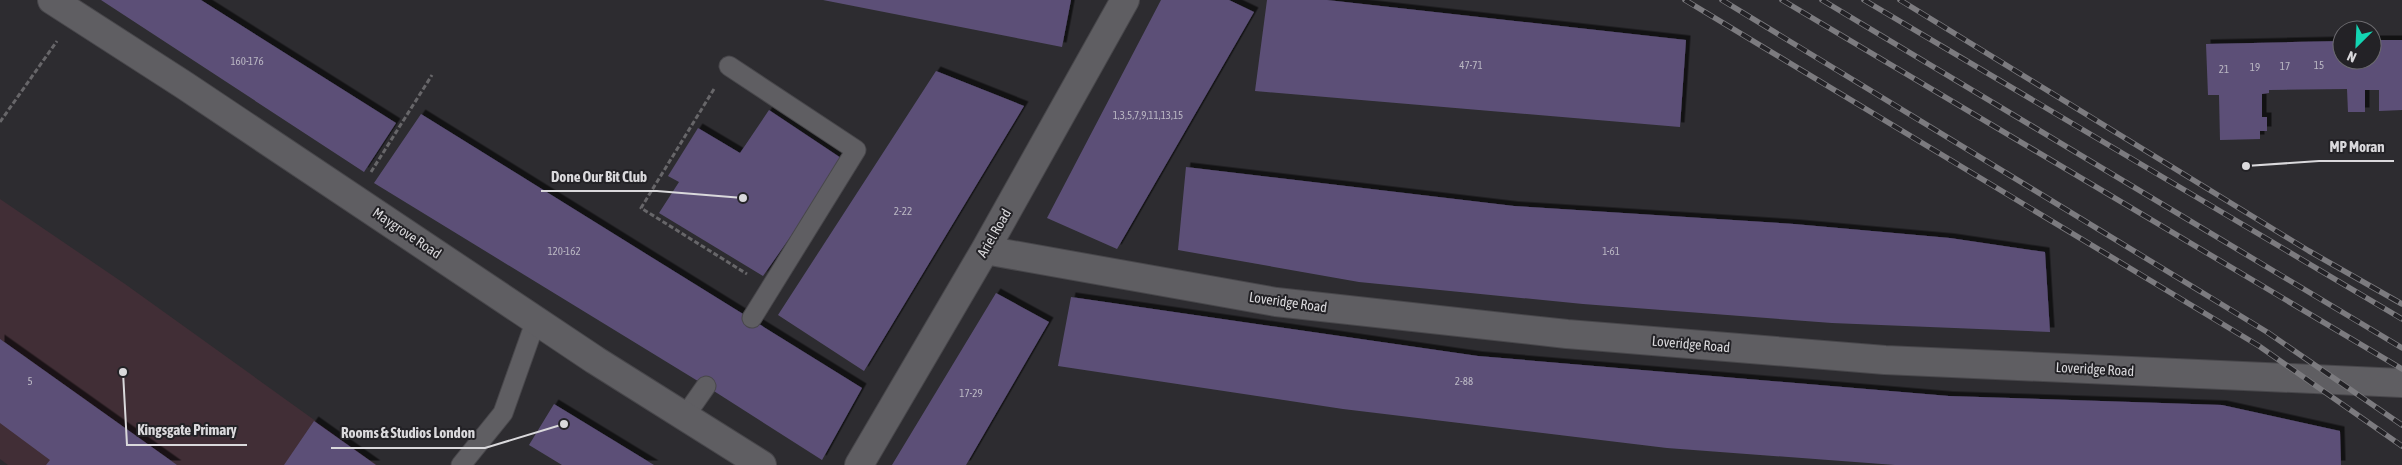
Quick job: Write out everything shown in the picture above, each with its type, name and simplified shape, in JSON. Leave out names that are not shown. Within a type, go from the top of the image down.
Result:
[{"type":"street","name":"Maygrove Road","points":[[52,0],[536,320],[762,465]]},
{"type":"street","name":"Ariel Road","points":[[859,465],[985,250],[1125,0]]},
{"type":"street","name":"Loveridge Road","points":[[985,250],[1276,302],[1568,334],[1885,360],[2400,384]]},
{"type":"lane","points":[[729,66],[856,150],[752,318]]},
{"type":"lane","points":[[461,465],[503,413],[536,320]]},
{"type":"lane","points":[[685,416],[706,386]]},
{"type":"path","points":[[0,122],[75,14]]},
{"type":"path","points":[[729,66],[641,208],[771,289]]},
{"type":"path","points":[[354,198],[432,75]]},
{"type":"shaded area","points":[[0,199],[125,284],[377,465],[8,465],[0,459]]},
{"type":"building","points":[[101,0],[201,0],[396,123],[364,172]]},
{"type":"building","points":[[823,0],[1071,0],[1062,47]]},
{"type":"building","points":[[1161,0],[1229,0],[1254,12],[1117,249],[1047,218]]},
{"type":"building","points":[[1267,0],[1327,0],[1686,40],[1680,127],[1255,91]]},
{"type":"building","points":[[2382,40],[2402,40],[2402,110],[2379,111],[2379,90],[2365,90],[2365,112],[2348,112],[2347,89],[2269,90],[2269,93],[2262,94],[2262,117],[2267,117],[2267,131],[2260,131],[2260,139],[2220,140],[2219,95],[2208,95],[2206,44],[2332,41],[2332,70],[2382,70]]},
{"type":"building","points":[[936,71],[1024,106],[864,371],[778,315]]},
{"type":"building","points":[[769,110],[844,160],[763,276],[659,213],[679,182],[668,176],[698,128],[740,153]]},
{"type":"building","points":[[421,114],[862,388],[822,460],[706,386],[374,183]]},
{"type":"building","points":[[1186,167],[1514,206],[1794,224],[1950,238],[2045,252],[2050,332],[1832,323],[1583,304],[1359,282],[1178,250]]},
{"type":"building","points":[[996,293],[1049,322],[966,465],[892,465]]},
{"type":"building","points":[[1071,297],[1478,356],[1949,396],[2222,405],[2340,431],[2341,465],[1895,465],[1667,448],[1343,409],[1058,366]]},
{"type":"building","points":[[0,339],[177,465],[46,465],[50,460],[0,423]]},
{"type":"building","points":[[554,404],[654,465],[562,465],[529,445]]},
{"type":"building","points":[[314,421],[376,465],[284,465]]},
{"type":"railway","points":[[1685,0],[2259,346],[2402,446]]},
{"type":"railway","points":[[1722,0],[2267,332],[2402,425]]},
{"type":"railway","points":[[1782,0],[2402,369]]},
{"type":"railway","points":[[1822,0],[2402,348]]},
{"type":"railway","points":[[1864,0],[2402,319]]},
{"type":"railway","points":[[1900,0],[2309,251],[2402,304]]},
{"type":"place","name":"MP Moran","points":[[2246,166]]},
{"type":"place","name":"Done Our Bit Club","points":[[743,198]]},
{"type":"place","name":"Kingsgate Primary","points":[[123,372]]},
{"type":"place","name":"Rooms & Studios London","points":[[564,424]]}]
